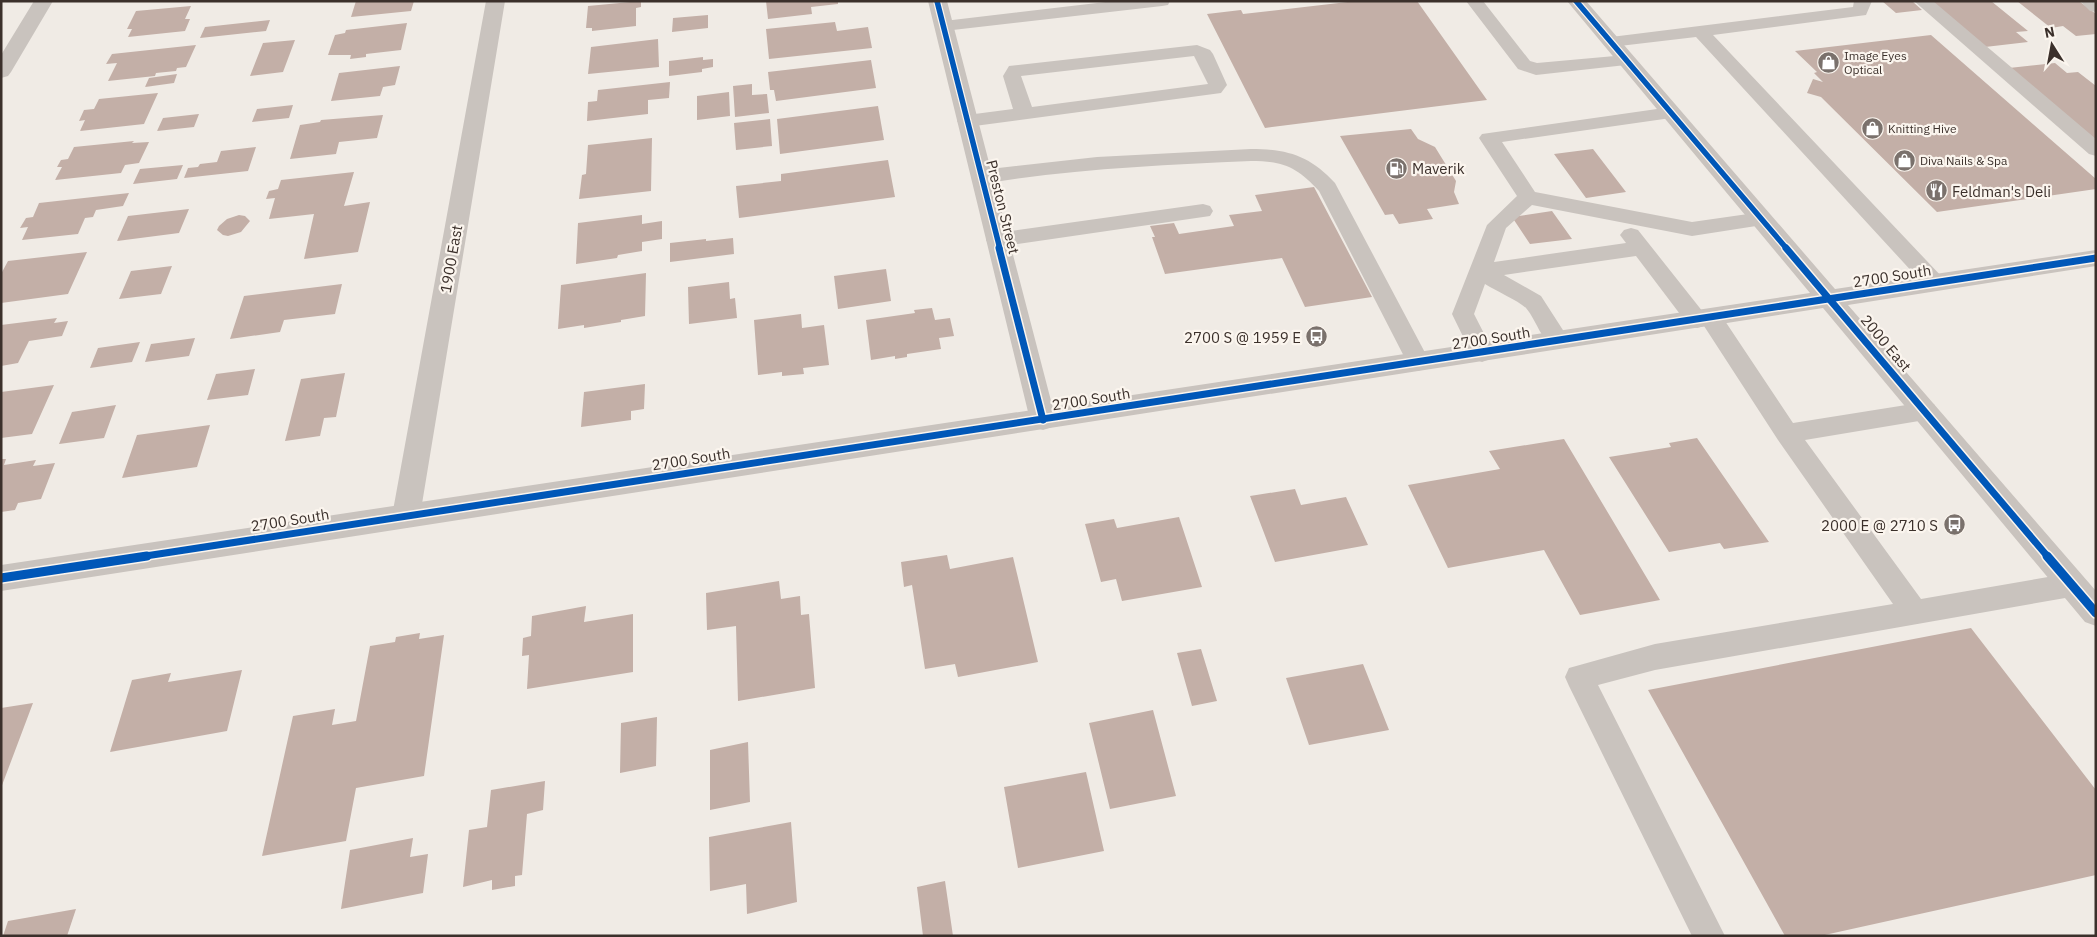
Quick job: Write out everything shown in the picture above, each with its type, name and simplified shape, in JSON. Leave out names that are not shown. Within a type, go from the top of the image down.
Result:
[{"type":"street","points":[[1,72],[44,1]]},
{"type":"street","name":"1900 East","points":[[406,516],[496,1]]},
{"type":"street","name":"Preston Street","points":[[937,1],[1043,420]]},
{"type":"street","name":"2000 East","points":[[1576,1],[2087,599]]},
{"type":"street","name":"2700 South","points":[[1,578],[2096,258]]},
{"type":"lane","points":[[944,26],[1162,1]]},
{"type":"lane","points":[[1474,1],[1524,65],[1536,69],[1626,60]]},
{"type":"lane","points":[[1611,42],[1860,11],[1863,1]]},
{"type":"lane","points":[[1922,1],[2096,150]]},
{"type":"lane","points":[[2088,1],[2096,7]]},
{"type":"lane","points":[[1700,31],[1935,283]]},
{"type":"lane","points":[[967,121],[1214,89],[1218,85],[1204,54],[1197,50],[1016,70],[1012,76],[1024,113]]},
{"type":"lane","points":[[1671,113],[1489,138],[1528,198],[1692,229],[1762,219]]},
{"type":"lane","points":[[981,177],[1034,169],[1161,158],[1260,156],[1290,159],[1315,174],[1328,188],[1418,362]]},
{"type":"lane","points":[[1482,353],[1463,314],[1497,225],[1528,198]]},
{"type":"lane","points":[[997,240],[1203,211]]},
{"type":"lane","points":[[1614,214],[1704,319],[1914,611]]},
{"type":"lane","points":[[1480,271],[1642,248]]},
{"type":"lane","points":[[1480,271],[1533,302],[1559,341]]},
{"type":"lane","points":[[1787,433],[1925,411]]},
{"type":"lane","points":[[1709,936],[1579,677],[1655,657],[1914,611],[2087,599]]},
{"type":"building","points":[[356,1],[414,1],[411,11],[351,17]]},
{"type":"building","points":[[641,1],[641,7],[636,8],[636,26],[592,31],[592,28],[586,28],[588,6]]},
{"type":"building","points":[[766,1],[838,1],[838,4],[811,7],[812,14],[768,19]]},
{"type":"building","points":[[1356,1],[1417,1],[1487,100],[1265,128],[1207,14],[1241,10],[1243,14]]},
{"type":"building","points":[[1882,1],[1912,1],[1922,10],[1896,13]]},
{"type":"building","points":[[1930,1],[1991,1],[2028,31],[2016,32],[2028,42],[1985,47]]},
{"type":"building","points":[[2017,1],[2079,1],[2096,14],[2096,34],[2076,36],[2063,26],[2051,28]]},
{"type":"building","points":[[191,6],[185,19],[190,19],[185,31],[128,37],[132,29],[127,29],[136,11]]},
{"type":"building","points":[[708,15],[708,28],[672,32],[673,18]]},
{"type":"building","points":[[270,20],[266,31],[200,38],[205,27]]},
{"type":"building","points":[[835,22],[837,31],[868,27],[872,48],[769,59],[766,29]]},
{"type":"building","points":[[407,23],[401,50],[366,54],[366,57],[350,59],[351,55],[328,55],[335,35],[345,33],[346,30]]},
{"type":"building","points":[[1931,35],[2096,179],[2096,189],[1937,212],[1821,97],[1807,93],[1813,79],[1823,82],[1814,73],[1817,72],[1795,51]]},
{"type":"building","points":[[658,39],[659,67],[588,74],[591,47]]},
{"type":"building","points":[[295,40],[283,72],[250,76],[263,43]]},
{"type":"building","points":[[196,45],[186,67],[177,68],[176,71],[156,73],[155,76],[108,81],[117,63],[106,64],[112,54]]},
{"type":"building","points":[[703,57],[703,60],[713,59],[713,67],[702,69],[702,72],[669,76],[669,61]]},
{"type":"building","points":[[871,60],[876,88],[776,101],[774,90],[770,90],[768,72]]},
{"type":"building","points":[[2055,63],[2067,73],[2078,72],[2096,86],[2096,142],[2009,68]]},
{"type":"building","points":[[400,66],[395,85],[383,87],[380,96],[331,101],[339,73]]},
{"type":"building","points":[[177,74],[174,83],[145,87],[149,78]]},
{"type":"building","points":[[670,82],[669,98],[648,100],[648,114],[587,121],[588,102],[597,101],[598,90]]},
{"type":"building","points":[[752,84],[752,95],[767,94],[769,113],[735,117],[733,86]]},
{"type":"building","points":[[729,92],[730,116],[697,120],[697,96]]},
{"type":"building","points":[[158,93],[144,124],[80,131],[85,120],[79,121],[84,110],[94,109],[99,99]]},
{"type":"building","points":[[293,105],[289,118],[252,122],[257,109]]},
{"type":"building","points":[[878,106],[884,140],[780,154],[777,119]]},
{"type":"building","points":[[199,114],[194,127],[157,131],[163,118]]},
{"type":"building","points":[[383,115],[377,138],[339,142],[336,154],[290,159],[300,125],[320,122],[321,120]]},
{"type":"building","points":[[770,119],[772,146],[736,150],[734,123]]},
{"type":"building","points":[[1411,129],[1418,139],[1435,147],[1456,181],[1454,192],[1459,204],[1427,209],[1433,219],[1399,224],[1393,214],[1385,215],[1340,136]]},
{"type":"building","points":[[652,138],[651,191],[579,199],[582,175],[586,174],[588,145]]},
{"type":"building","points":[[134,141],[132,143],[149,142],[139,163],[125,165],[121,173],[55,180],[62,167],[57,167],[61,160],[68,159],[74,147]]},
{"type":"building","points":[[256,147],[248,171],[184,178],[188,168],[217,162],[221,151]]},
{"type":"building","points":[[1593,149],[1626,192],[1586,198],[1554,154]]},
{"type":"building","points":[[888,160],[895,197],[739,218],[736,186],[781,181],[781,174]]},
{"type":"building","points":[[183,165],[177,179],[133,184],[140,169]]},
{"type":"building","points":[[354,172],[344,206],[370,202],[358,252],[304,259],[314,214],[269,219],[275,198],[266,199],[269,191],[278,189],[281,180]]},
{"type":"building","points":[[1314,187],[1372,297],[1305,307],[1282,258],[1165,274],[1150,226],[1174,223],[1179,234],[1234,226],[1229,215],[1262,211],[1255,195]]},
{"type":"building","points":[[129,193],[123,206],[96,210],[93,217],[85,218],[78,234],[22,240],[28,227],[20,228],[26,218],[33,217],[39,203]]},
{"type":"building","points":[[189,209],[179,233],[117,241],[128,216]]},
{"type":"building","points":[[1552,211],[1572,239],[1530,244],[1512,217]]},
{"type":"building","points":[[239,215],[245,216],[250,221],[241,232],[228,236],[223,235],[217,230],[227,219]]},
{"type":"building","points":[[642,215],[642,224],[662,221],[662,239],[642,242],[642,251],[618,255],[617,258],[576,264],[578,223]]},
{"type":"building","points":[[733,238],[734,254],[670,262],[670,243]]},
{"type":"building","points":[[87,252],[68,294],[1,303],[1,274],[8,261]]},
{"type":"building","points":[[172,266],[161,294],[119,299],[131,271]]},
{"type":"building","points":[[886,269],[891,301],[838,309],[834,276]]},
{"type":"building","points":[[646,273],[645,316],[584,328],[584,325],[558,329],[561,285]]},
{"type":"building","points":[[729,282],[730,299],[735,298],[737,318],[689,324],[688,287]]},
{"type":"building","points":[[342,284],[335,314],[284,320],[280,332],[230,339],[244,296]]},
{"type":"building","points":[[932,308],[935,320],[950,318],[954,336],[939,338],[941,349],[907,354],[907,357],[895,359],[895,356],[871,360],[866,320],[915,313],[914,310]]},
{"type":"building","points":[[801,314],[802,328],[824,325],[829,365],[803,368],[804,374],[782,376],[782,372],[758,375],[754,320]]},
{"type":"building","points":[[57,318],[54,323],[68,321],[62,336],[29,341],[18,363],[1,366],[1,325]]},
{"type":"building","points":[[195,338],[189,356],[145,362],[151,344]]},
{"type":"building","points":[[140,342],[132,362],[90,368],[98,348]]},
{"type":"building","points":[[255,369],[248,395],[207,400],[216,374]]},
{"type":"building","points":[[345,373],[336,417],[324,418],[320,436],[285,441],[301,379]]},
{"type":"building","points":[[645,384],[644,409],[631,411],[631,420],[581,427],[584,392]]},
{"type":"building","points":[[54,385],[32,434],[1,438],[1,392]]},
{"type":"building","points":[[116,405],[104,438],[59,444],[72,412]]},
{"type":"building","points":[[210,425],[197,467],[122,478],[137,435]]},
{"type":"building","points":[[1697,438],[1769,542],[1724,549],[1720,543],[1669,552],[1609,457],[1671,447],[1669,443]]},
{"type":"building","points":[[1564,439],[1660,600],[1580,615],[1544,550],[1448,568],[1408,485],[1500,469],[1489,451]]},
{"type":"building","points":[[1,459],[6,459],[4,465],[36,460],[33,466],[55,463],[41,499],[18,503],[15,510],[1,512]]},
{"type":"building","points":[[1295,489],[1301,505],[1346,497],[1368,545],[1275,562],[1250,496]]},
{"type":"building","points":[[1179,517],[1202,587],[1122,601],[1116,579],[1101,582],[1085,524],[1114,519],[1117,528]]},
{"type":"building","points":[[947,555],[950,569],[1013,557],[1038,662],[958,677],[955,664],[925,669],[912,585],[904,587],[901,562]]},
{"type":"building","points":[[779,581],[781,599],[800,596],[801,615],[809,614],[815,688],[738,701],[736,626],[707,630],[706,593]]},
{"type":"building","points":[[586,606],[584,622],[633,614],[633,672],[527,689],[529,655],[522,656],[523,638],[531,636],[532,616]]},
{"type":"building","points":[[1971,628],[2096,790],[2096,875],[1820,936],[1785,936],[1648,690]]},
{"type":"building","points":[[420,633],[419,639],[444,635],[424,776],[356,788],[346,841],[262,856],[293,716],[335,709],[332,725],[356,721],[370,646],[395,642],[396,637]]},
{"type":"building","points":[[1201,649],[1217,701],[1192,706],[1177,653]]},
{"type":"building","points":[[1363,664],[1389,730],[1309,745],[1286,678]]},
{"type":"building","points":[[242,670],[227,731],[110,752],[132,680],[171,673],[168,682]]},
{"type":"building","points":[[33,703],[1,788],[1,708]]},
{"type":"building","points":[[1153,710],[1176,796],[1110,809],[1089,723]]},
{"type":"building","points":[[657,717],[656,766],[620,773],[621,723]]},
{"type":"building","points":[[748,742],[750,802],[710,810],[710,750]]},
{"type":"building","points":[[1086,772],[1104,851],[1018,868],[1004,787]]},
{"type":"building","points":[[545,781],[543,810],[527,814],[522,875],[515,876],[515,886],[492,890],[492,880],[463,887],[469,830],[487,827],[491,790]]},
{"type":"building","points":[[791,822],[797,902],[747,914],[746,884],[710,891],[709,837]]},
{"type":"building","points":[[413,838],[410,857],[428,854],[423,893],[341,909],[350,850]]},
{"type":"building","points":[[945,881],[953,936],[923,936],[917,887]]},
{"type":"building","points":[[76,909],[67,936],[3,936],[8,921]]},
{"type":"cycle path","points":[[937,1],[1043,420]]},
{"type":"cycle path","points":[[1576,1],[2096,613]]},
{"type":"cycle path","points":[[1,578],[2096,258]]},
{"type":"place","name":"Image Eyes Optical","points":[[1828,62]]},
{"type":"place","name":"Knitting Hive","points":[[1872,128]]},
{"type":"place","name":"Diva Nails & Spa","points":[[1904,160]]},
{"type":"place","name":"Maverik","points":[[1396,168]]},
{"type":"place","name":"Feldman's Deli","points":[[1936,191]]},
{"type":"place","name":"2700 S @ 1959 E","points":[[1317,337]]},
{"type":"place","name":"2000 E @ 2710 S","points":[[1954,525]]}]
